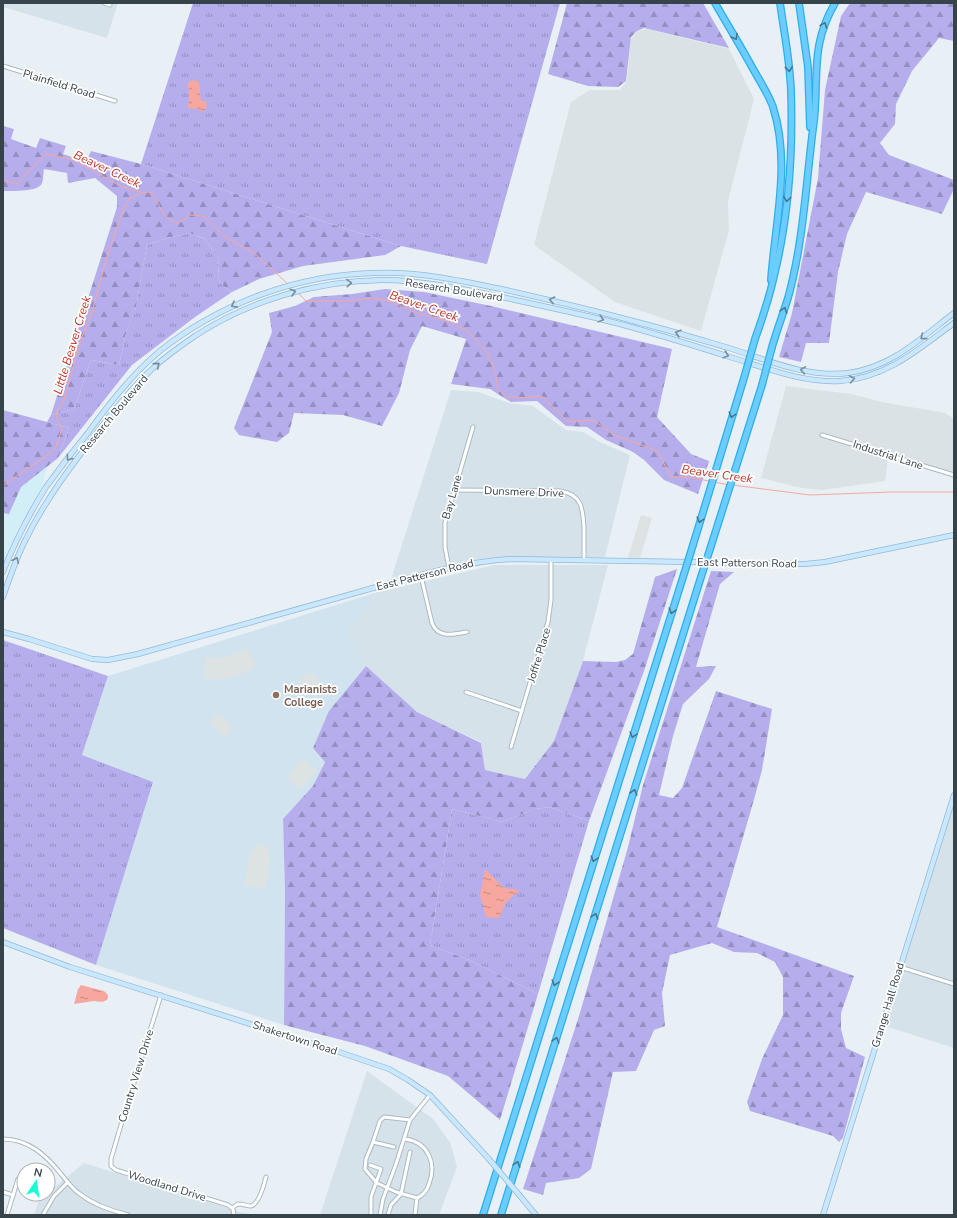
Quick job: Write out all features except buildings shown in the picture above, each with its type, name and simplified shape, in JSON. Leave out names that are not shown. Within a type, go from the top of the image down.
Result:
[{"type":"highway","points":[[715,3],[765,90],[773,107],[777,122],[782,169],[770,296]]},
{"type":"highway","points":[[776,3],[786,44]]},
{"type":"highway","points":[[483,1215],[770,296],[776,270],[788,191],[791,141],[791,89],[780,3]]},
{"type":"highway","points":[[799,3],[808,67],[810,117],[809,161]]},
{"type":"highway","points":[[501,1215],[762,385],[788,297],[803,219],[815,111],[817,54],[824,24],[835,3]]},
{"type":"main road","name":"Research Boulevard","points":[[3,572],[26,522],[47,486],[114,398],[131,379],[161,350],[205,321],[240,302],[304,281],[373,273],[404,273],[440,277],[594,310],[695,338],[794,369],[820,373],[846,373],[864,370],[881,364],[902,352],[954,313]]},
{"type":"main road","name":"Research Boulevard","points":[[3,597],[24,541],[41,512],[71,466],[122,401],[151,370],[176,348],[227,317],[276,297],[310,288],[343,283],[382,280],[424,282],[488,294],[617,323],[793,376],[820,381],[842,381],[876,374],[898,364],[954,323]]},
{"type":"main road","name":"East Patterson Road","points":[[3,632],[92,659],[108,660],[138,654],[450,568],[493,560],[805,564],[825,562],[954,535]]},
{"type":"main road","name":"Grange Hall Road","points":[[823,1215],[954,795]]},
{"type":"main road","name":"Shakertown Road","points":[[3,942],[70,967],[385,1068],[408,1080],[430,1095],[488,1158],[536,1215]]},
{"type":"street","points":[[104,3],[110,5]]},
{"type":"street","name":"Plainfield Road","points":[[3,66],[115,101]]},
{"type":"street","name":"Bay Lane","points":[[450,568],[445,547],[445,519],[473,427]]},
{"type":"street","name":"Industrial Lane","points":[[822,435],[954,475]]},
{"type":"street","name":"Dunsmere Drive","points":[[454,490],[560,491],[569,493],[577,499],[582,509],[584,560]]},
{"type":"street","name":"Joffre Place","points":[[510,747],[548,622],[551,600],[551,560]]},
{"type":"street","points":[[421,576],[432,623],[435,629],[446,635],[467,632]]},
{"type":"street","points":[[466,692],[522,711]]},
{"type":"street","points":[[900,966],[954,984]]},
{"type":"street","name":"Country View Drive","points":[[112,1156],[161,995]]},
{"type":"street","points":[[380,1215],[387,1188],[405,1139],[410,1120],[430,1095]]},
{"type":"street","points":[[405,1139],[417,1142],[426,1151],[431,1160],[431,1176],[425,1192],[417,1198],[401,1194],[376,1182],[366,1169],[366,1159],[380,1121],[384,1118],[410,1120]]},
{"type":"street","points":[[3,1139],[10,1139],[30,1145],[40,1152],[79,1194],[92,1202],[128,1215]]},
{"type":"street","points":[[373,1142],[394,1147]]},
{"type":"street","points":[[388,1215],[391,1205],[401,1194],[410,1152]]},
{"type":"street","name":"Woodland Drive","points":[[112,1156],[110,1163],[112,1168],[116,1170],[228,1205],[232,1209]]},
{"type":"street","points":[[370,1164],[381,1169],[371,1197],[370,1215]]},
{"type":"street","points":[[234,1215],[232,1209],[238,1204],[253,1206],[255,1204],[266,1177]]},
{"type":"street","points":[[43,1215],[54,1196],[68,1183]]},
{"type":"street","points":[[7,1215],[16,1185]]},
{"type":"street","points":[[3,1192],[13,1195]]},
{"type":"street","points":[[415,1215],[417,1198]]},
{"type":"shaded area","points":[[3,3],[118,3],[107,38],[3,7]]},
{"type":"shaded area","points":[[647,29],[729,49],[754,99],[728,201],[729,230],[701,331],[615,302],[534,245],[571,102],[590,90],[620,90],[627,81],[631,40],[638,31]]},
{"type":"shaded area","points":[[786,386],[851,394],[882,402],[945,413],[954,419],[954,477],[888,457],[885,481],[822,490],[802,488],[761,478]]},
{"type":"shaded area","points":[[451,390],[478,392],[509,403],[533,406],[566,430],[583,432],[600,442],[630,455],[605,557],[496,557],[391,579]]},
{"type":"shaded area","points":[[3,410],[51,453],[41,491],[19,528],[3,562]]},
{"type":"shaded area","points":[[641,515],[652,518],[640,558],[628,558]]},
{"type":"shaded area","points":[[495,565],[608,565],[583,661],[554,741],[525,779],[485,770],[481,742],[417,712],[366,666],[347,632],[378,592]]},
{"type":"shaded area","points":[[378,592],[347,632],[366,666],[329,711],[325,762],[313,786],[283,820],[285,891],[284,1025],[96,965],[153,782],[82,755],[108,676]]},
{"type":"shaded area","points":[[244,647],[257,664],[252,669],[245,673],[225,679],[203,679],[206,658],[223,658],[240,651]]},
{"type":"shaded area","points":[[308,671],[325,685],[314,697],[298,683]]},
{"type":"shaded area","points":[[218,712],[234,728],[225,738],[209,723]]},
{"type":"shaded area","points":[[303,758],[317,770],[300,789],[287,778]]},
{"type":"shaded area","points":[[954,795],[954,1048],[882,1025]]},
{"type":"shaded area","points":[[258,845],[269,846],[268,855],[271,856],[265,889],[244,885],[250,852]]},
{"type":"shaded area","points":[[367,1071],[433,1119],[450,1142],[457,1167],[439,1215],[320,1215]]},
{"type":"shaded area","points":[[84,1163],[240,1212],[254,1215],[34,1215],[38,1202],[56,1202],[56,1186]]},
{"type":"green space","points":[[193,3],[560,3],[487,264],[401,246],[141,164]]},
{"type":"green space","points":[[567,3],[703,3],[729,48],[644,28],[637,31],[631,37],[626,81],[618,87],[588,86],[548,74]]},
{"type":"green space","points":[[850,3],[954,3],[954,41],[939,38],[912,71],[896,104],[895,124],[880,143],[889,155],[954,180],[954,189],[942,214],[866,192],[847,234],[838,272],[829,343],[806,343],[801,362],[779,357],[792,313],[818,178],[825,90],[841,16]]},
{"type":"green space","points":[[3,126],[14,129],[11,139],[36,148],[40,138],[66,146],[63,154],[86,162],[91,151],[141,164],[401,246],[385,255],[303,266],[259,279],[232,292],[224,287],[218,279],[219,259],[205,239],[190,233],[167,238],[147,245],[135,312],[127,329],[119,365],[91,360],[74,409],[51,415],[117,207],[117,196],[95,178],[68,183],[67,173],[44,169],[43,181],[38,187],[23,191],[3,191]]},
{"type":"green space","points":[[190,233],[205,239],[219,259],[218,279],[224,287],[232,292],[195,317],[132,365],[58,458],[69,428],[47,422],[51,415],[74,409],[91,360],[119,365],[127,329],[135,311],[147,245],[167,238]]},
{"type":"green space","points":[[385,289],[424,292],[491,306],[672,349],[657,417],[691,454],[709,461],[698,494],[664,480],[644,460],[633,452],[606,440],[587,427],[566,426],[537,401],[511,402],[490,389],[451,384],[466,339],[422,326],[410,350],[399,393],[382,426],[343,415],[294,413],[289,433],[277,442],[239,435],[234,428],[272,332],[269,313],[295,306],[314,297],[352,294]]},
{"type":"green space","points":[[3,410],[69,428],[58,458],[21,487],[9,514],[3,513]]},
{"type":"green space","points":[[677,569],[644,671],[589,821],[549,807],[535,809],[502,822],[452,809],[430,945],[469,960],[538,994],[500,1120],[448,1076],[365,1046],[284,1025],[285,891],[283,819],[313,786],[325,762],[313,748],[329,711],[366,666],[417,712],[481,743],[485,770],[525,779],[554,741],[583,661],[616,662],[625,660],[633,654],[655,577]]},
{"type":"green space","points":[[711,571],[734,572],[720,584],[696,667],[716,666],[709,679],[683,704],[673,736],[659,795],[673,798],[682,788],[716,691],[772,709],[762,770],[717,927],[854,976],[841,1013],[841,1029],[846,1048],[865,1057],[843,1138],[839,1142],[833,1136],[750,1111],[747,1102],[762,1059],[783,1015],[783,977],[775,962],[757,953],[734,952],[712,943],[670,955],[662,993],[665,1026],[654,1030],[636,1071],[613,1072],[591,1169],[579,1178],[546,1183],[543,1195],[523,1189],[579,1016],[628,847],[643,785]]},
{"type":"green space","points":[[3,640],[108,676],[82,755],[153,782],[96,965],[3,928]]},
{"type":"green space","points":[[549,807],[589,821],[538,994],[469,960],[430,945],[452,809],[502,822],[535,809]]},
{"type":"water","points":[[193,80],[199,82],[201,100],[206,102],[207,107],[203,112],[197,109],[188,108],[189,89],[187,85]]},
{"type":"water","points":[[485,869],[504,888],[520,890],[506,902],[499,918],[486,917],[480,895]]},
{"type":"water","points":[[81,985],[104,991],[108,995],[107,1000],[102,1002],[94,1001],[74,1004],[78,989]]},
{"type":"waterway","name":"Beaver Creek","points":[[3,180],[17,184],[45,154],[73,160],[121,186],[131,190],[151,192],[167,218],[178,223],[191,215],[203,216],[225,237],[254,253],[288,284]]},
{"type":"waterway","name":"Little Beaver Creek","points":[[3,485],[45,457],[56,447],[62,429],[58,422],[56,412],[63,403],[81,339],[91,315],[107,257],[123,210],[129,199],[142,193]]},
{"type":"waterway","name":"Beaver Creek","points":[[298,293],[306,301],[346,301],[374,298],[392,302],[417,313],[451,322],[469,332],[487,352],[495,371],[498,389],[509,397],[523,398],[542,396],[568,422],[593,420],[614,435],[658,451],[670,476],[709,481]]},
{"type":"waterway","name":"Beaver Creek","points":[[714,482],[729,485]]},
{"type":"waterway","name":"Beaver Creek","points":[[732,485],[810,495],[892,492],[954,492]]},
{"type":"place","name":"Marianists College","points":[[276,695]]}]
